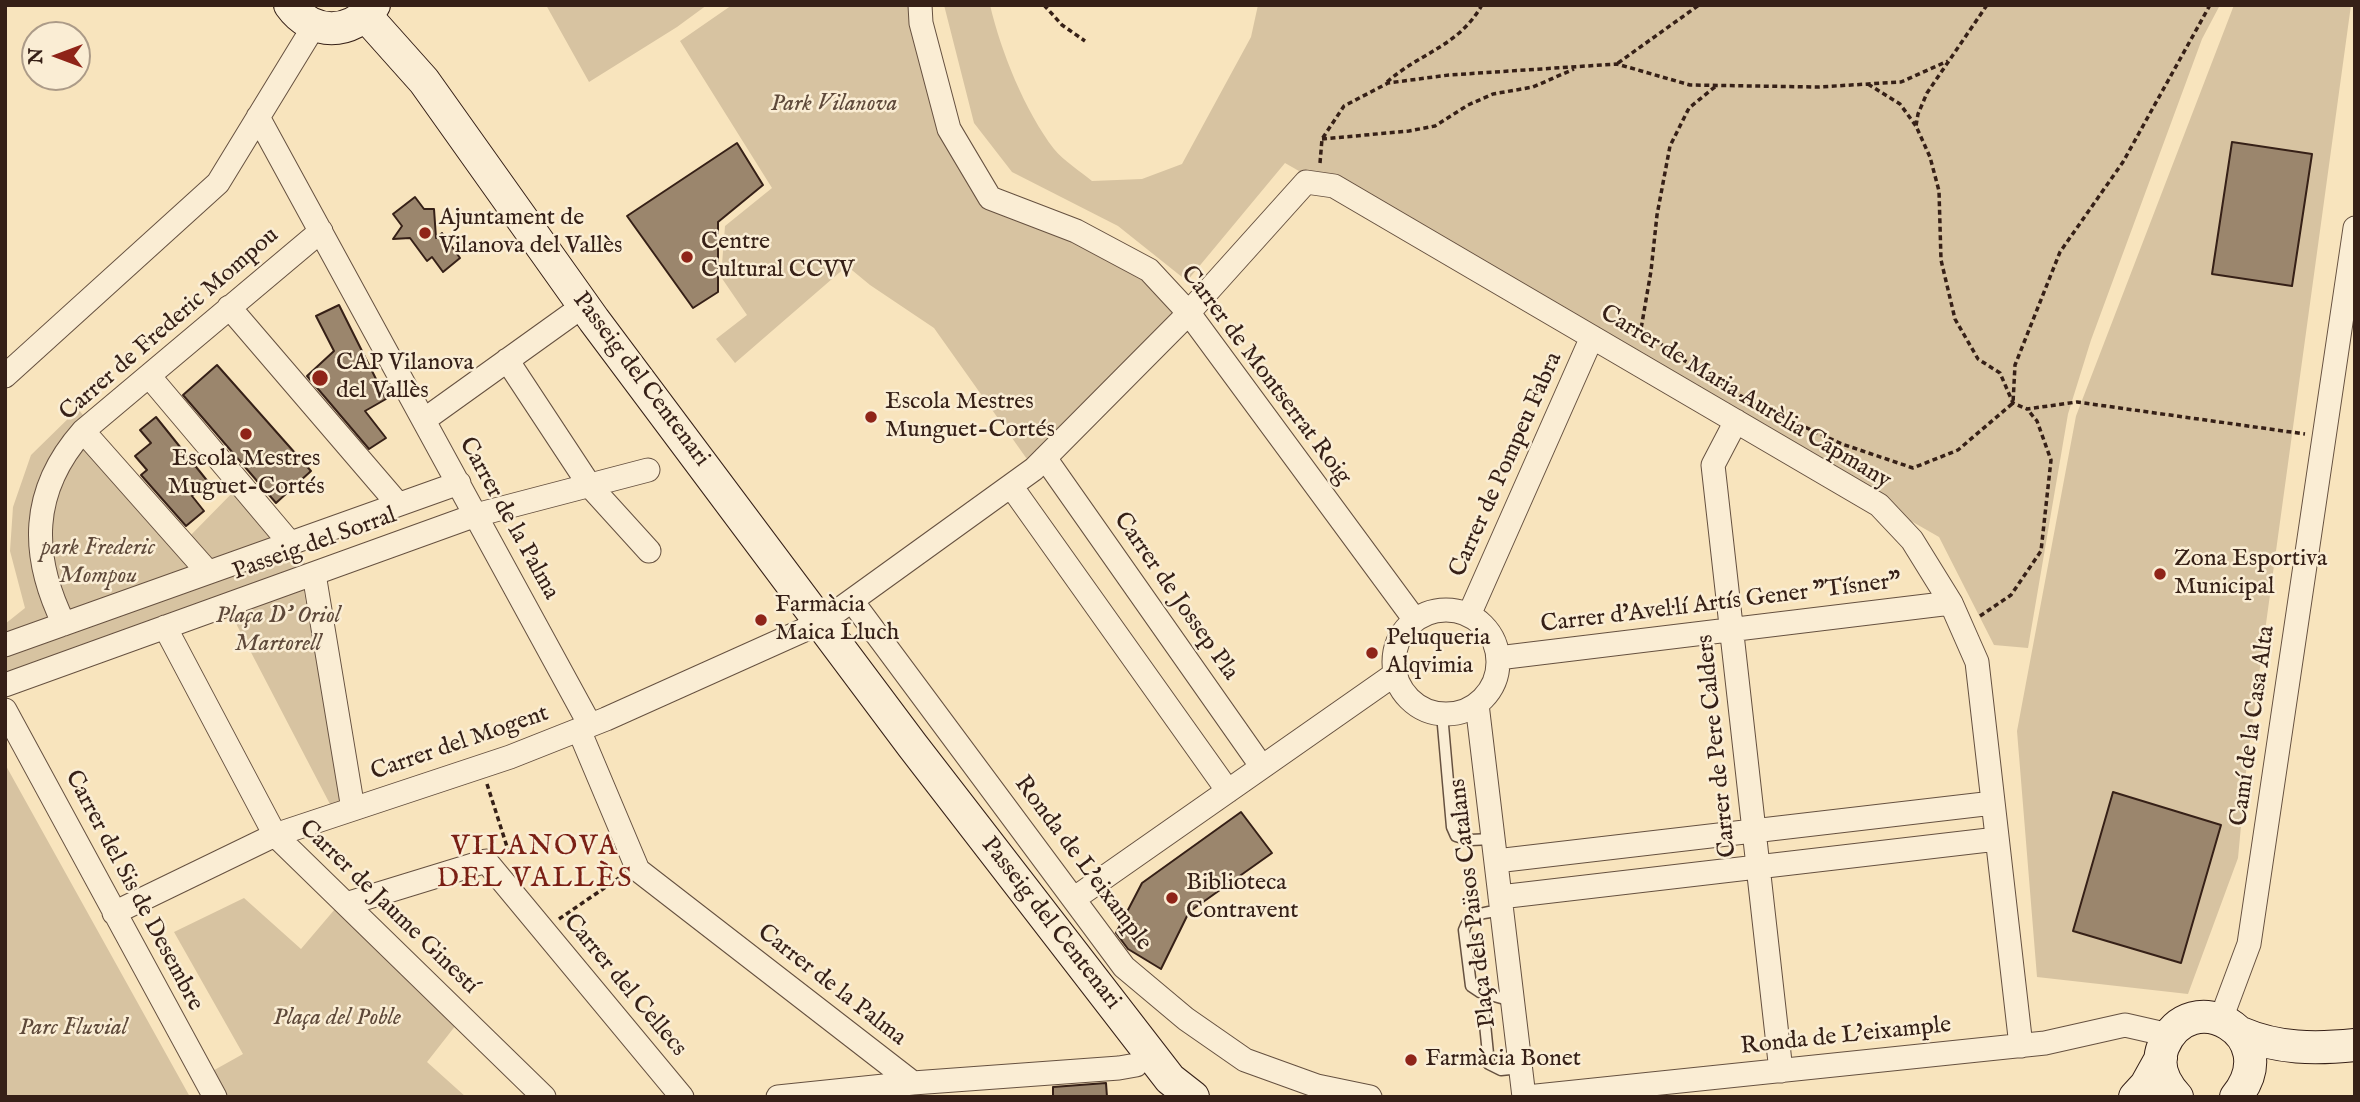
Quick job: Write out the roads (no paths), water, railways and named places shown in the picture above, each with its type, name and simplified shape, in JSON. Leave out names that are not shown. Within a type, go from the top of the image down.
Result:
[{"type":"street","points":[[290,5],[300,17],[314,26],[329,30],[345,28],[370,11]]},
{"type":"street","name":"Carrer de Montserrat Roig","points":[[920,5],[922,23],[949,129],[990,198],[1076,231],[1149,270],[1188,312],[1415,620]]},
{"type":"street","name":"Passeig del Centenari","points":[[370,11],[424,81],[583,306],[912,745],[1170,1079],[1194,1097]]},
{"type":"street","points":[[5,376],[218,183],[314,26]]},
{"type":"street","name":"Carrer de la Palma","points":[[258,117],[476,515],[584,728],[638,870],[913,1083]]},
{"type":"street","name":"Carrer del Mogent","points":[[114,913],[275,835],[482,766],[584,728],[822,622],[1011,486],[1045,458],[1312,183]]},
{"type":"street","name":"Carrer de Maria Aurèlia Capmany","points":[[1312,183],[1334,186],[1602,332],[1736,421],[1879,505],[1912,540],[1951,603],[1977,662],[2021,1046]]},
{"type":"street","name":"Camí de la Casa Alta","points":[[2231,1026],[2249,944],[2355,228]]},
{"type":"street","name":"Carrer de Frederic Mompou","points":[[64,624],[44,573],[40,522],[43,501],[54,472],[68,448],[83,431],[321,231]]},
{"type":"street","points":[[424,420],[583,306]]},
{"type":"street","points":[[229,307],[398,504]]},
{"type":"street","name":"Carrer de Pompeu Fabra","points":[[1469,615],[1602,332]]},
{"type":"street","points":[[507,360],[590,486],[649,551]]},
{"type":"street","points":[[149,376],[290,543]]},
{"type":"street","name":"Carrer de Pere Calders","points":[[1736,421],[1713,465],[1780,1070]]},
{"type":"street","points":[[83,431],[208,572]]},
{"type":"street","name":"Carrer de Jossep Pla","points":[[1045,458],[1262,767]]},
{"type":"street","name":"Passeig del Sorral","points":[[5,685],[476,515],[648,470]]},
{"type":"street","name":"Passeig del Sorral","points":[[5,645],[458,483]]},
{"type":"street","points":[[1011,486],[1228,791]]},
{"type":"street","points":[[314,574],[353,809]]},
{"type":"street","name":"Ronda de L'eixample","points":[[852,601],[1124,967],[1186,1019],[1245,1060],[1317,1086],[1370,1097]]},
{"type":"street","name":"Carrer d'Avel·lí Artís Gener \"Tísner\"","points":[[1497,658],[1951,603]]},
{"type":"street","points":[[1451,610],[1469,615],[1481,623],[1493,638],[1498,668],[1494,684],[1484,699],[1466,711],[1435,714],[1415,704],[1402,691],[1395,674],[1395,650],[1403,633],[1415,620],[1431,612],[1451,610]]},
{"type":"street","name":"Carrer de Jaume Ginestí","points":[[165,627],[275,835],[544,1097]]},
{"type":"street","points":[[1075,898],[1395,674]]},
{"type":"street","name":"Plaça dels Països Catalans","points":[[1477,704],[1525,1097]]},
{"type":"street","name":"Carrer del Sis de Desembre","points":[[5,710],[215,1097]]},
{"type":"street","name":"Passeig del Centenari","points":[[912,745],[966,831],[1160,1097]]},
{"type":"street","points":[[1494,850],[1753,831],[1993,803]]},
{"type":"street","points":[[1501,904],[1757,867],[1997,839]]},
{"type":"street","name":"Carrer del Cellecs","points":[[346,904],[486,861],[681,1097]]},
{"type":"street","points":[[2135,1097],[2146,1085],[2176,1027],[2190,1019],[2205,1017],[2265,1043],[2320,1049]]},
{"type":"street","name":"Ronda de L'eixample","points":[[1525,1097],[2021,1046],[2125,1025],[2165,1047]]},
{"type":"street","points":[[2231,1026],[2250,1052],[2242,1089]]},
{"type":"street","points":[[2242,1089],[2275,1064],[2320,1049],[2355,1045]]},
{"type":"street","points":[[2165,1047],[2165,1083],[2177,1097]]},
{"type":"street","points":[[778,1097],[1136,1065]]},
{"type":"street","points":[[512,1066],[515,1097]]},
{"type":"lane","points":[[1442,715],[1452,827],[1456,836],[1494,850]]},
{"type":"lane","points":[[1501,904],[1473,915],[1464,930],[1471,986],[1480,992],[1512,1001]]},
{"type":"lane","points":[[1484,1014],[1489,1064],[1501,1070],[1520,1068]]},
{"type":"place","name":"Ajuntament de Vilanova del Vallès","points":[[425,233]]},
{"type":"place","name":"Centre Cultural CCVV","points":[[687,257]]},
{"type":"place","name":"CAP Vilanova del Vallès","points":[[320,378]]},
{"type":"place","name":"Escola Mestres Munguet-Cortés","points":[[871,417]]},
{"type":"place","name":"Escola Mestres Muguet-Cortés","points":[[246,434]]},
{"type":"place","name":"Zona Esportiva Municipal","points":[[2160,574]]},
{"type":"place","name":"Farmàcia Maica Lluch","points":[[761,620]]},
{"type":"place","name":"Peluqueria Alqvimia","points":[[1372,653]]},
{"type":"place","name":"Biblioteca Contravent","points":[[1172,898]]},
{"type":"place","name":"Farmàcia Bonet","points":[[1411,1060]]},
{"type":"district","name":"VILANOVA DEL VALLÈS","points":[[535,864]]},
{"type":"park label","name":"Park Vilanova","points":[[834,105]]},
{"type":"park label","name":"park Frederic Mompou","points":[[98,563]]},
{"type":"park label","name":"Plaça D' Oriol Martorell","points":[[278,631]]},
{"type":"park label","name":"Plaça del Poble","points":[[337,1019]]},
{"type":"park label","name":"Parc Fluvial","points":[[73,1029]]}]
